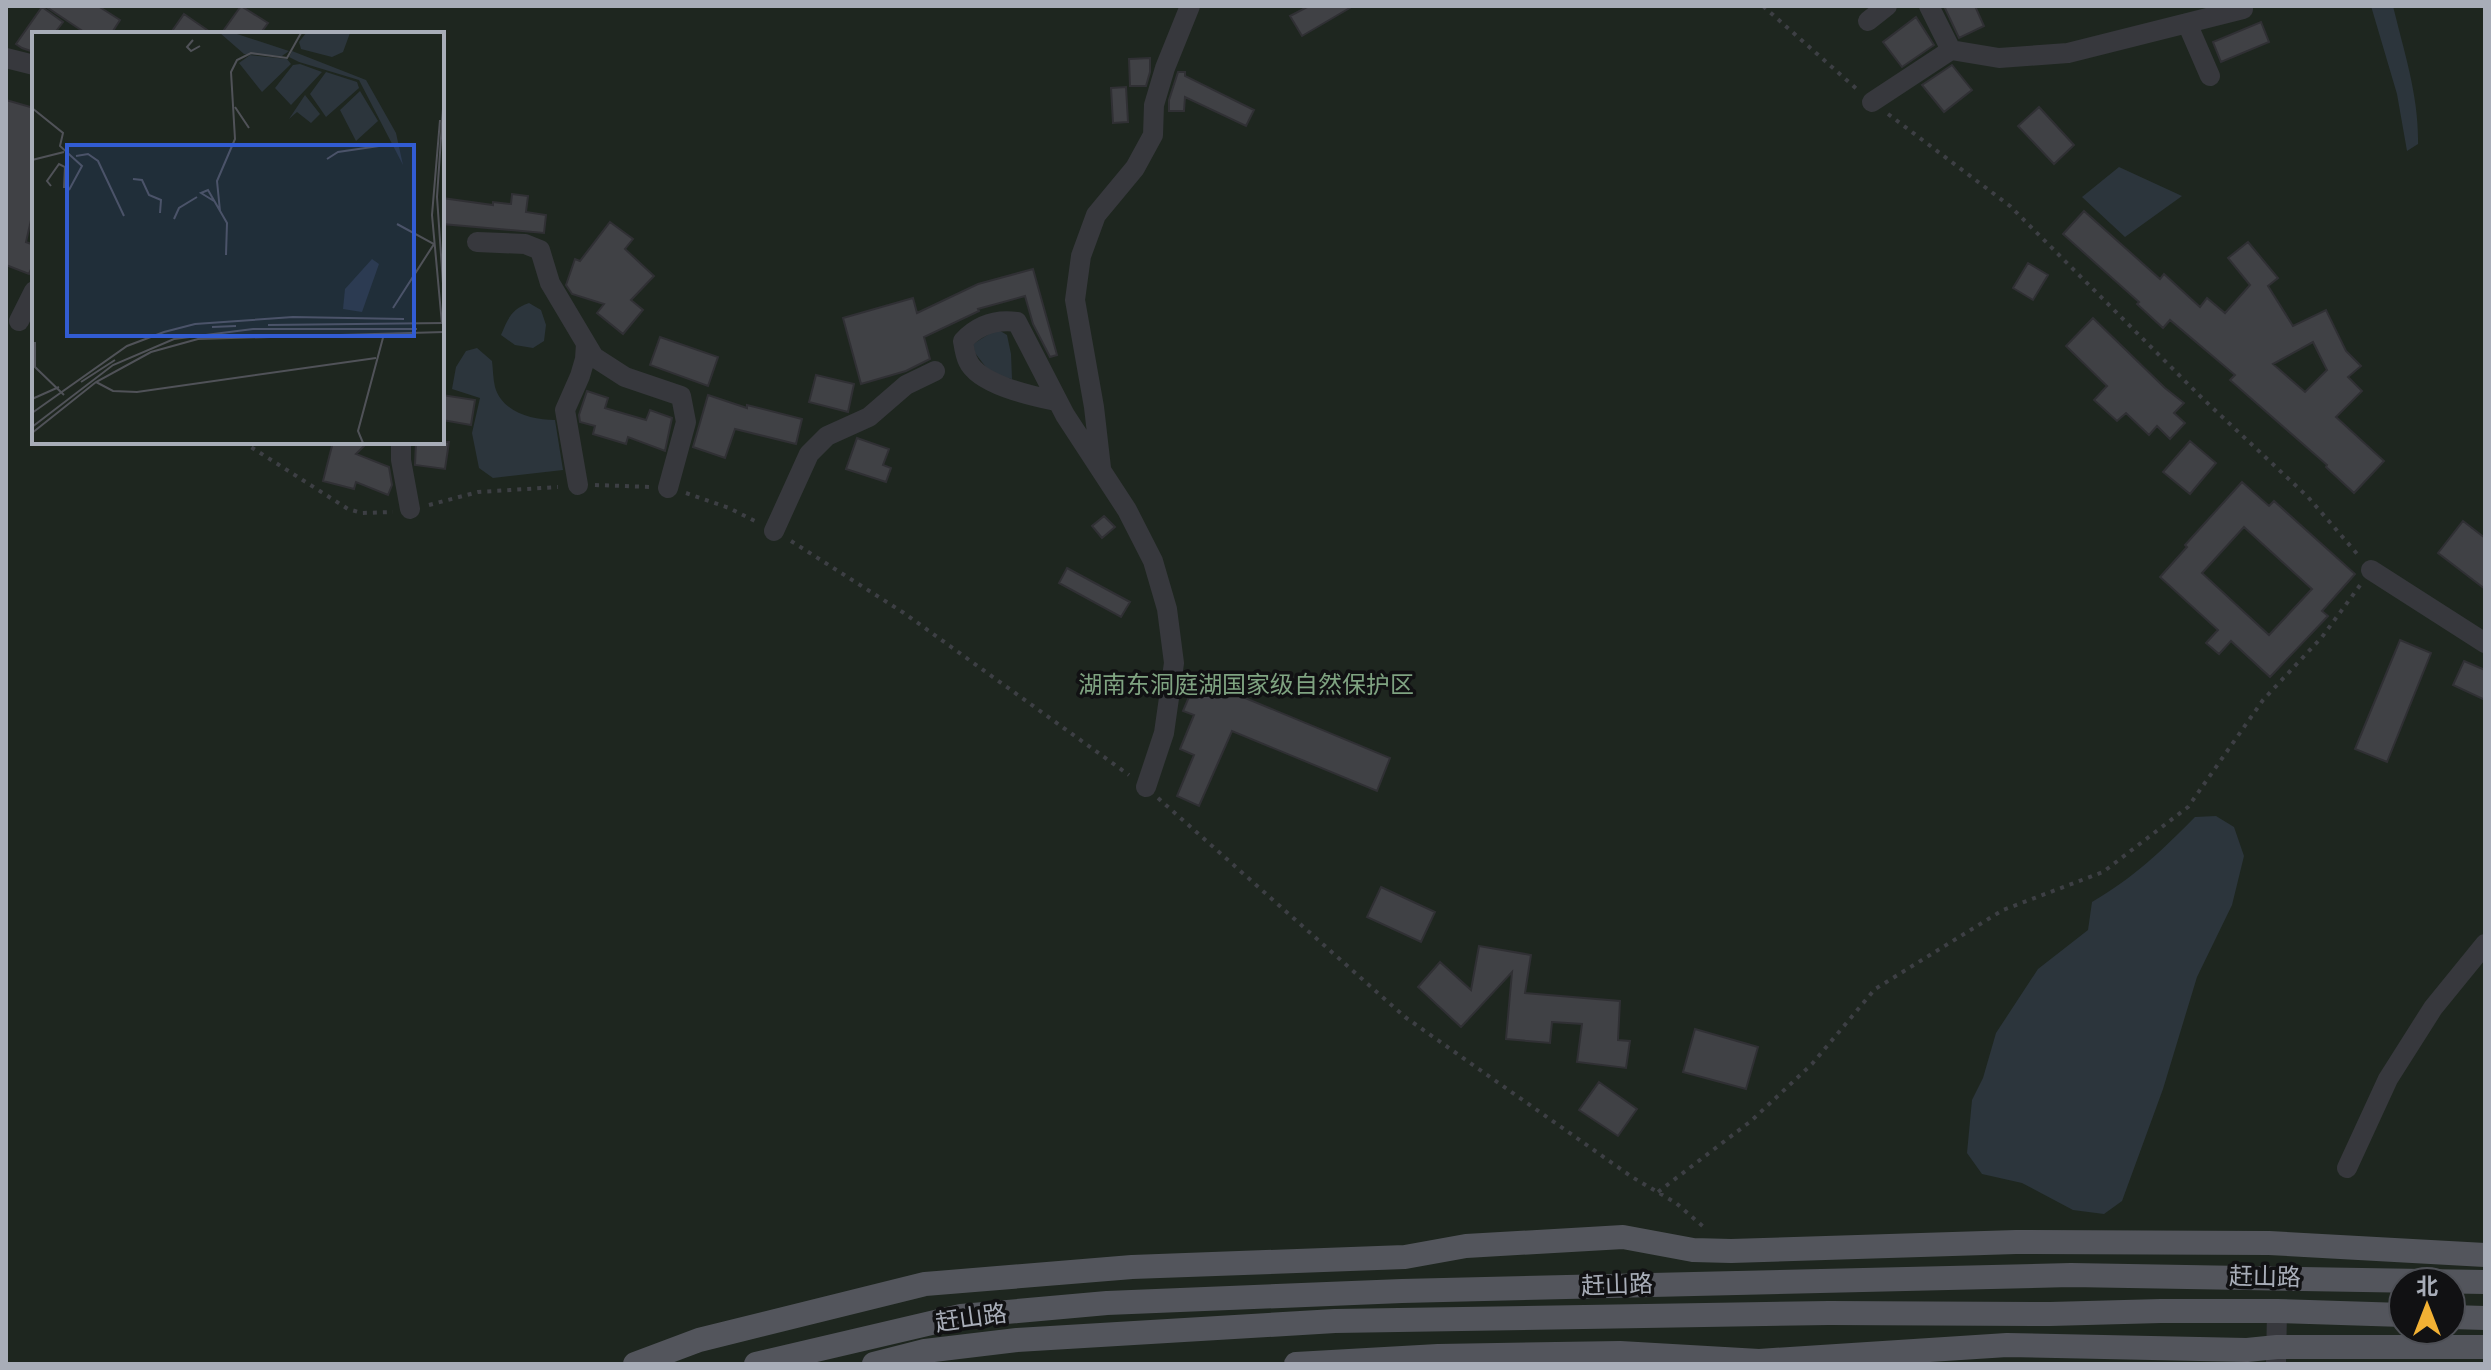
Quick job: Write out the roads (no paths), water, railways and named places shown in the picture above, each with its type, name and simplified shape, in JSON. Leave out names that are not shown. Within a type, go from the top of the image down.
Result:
[{"type":"main road","points":[[635,1364],[699,1340],[925,1284],[1132,1267],[1405,1257],[1466,1246],[1623,1237],[1693,1250],[1731,1251],[2016,1242],[2269,1243],[2485,1255]]},
{"type":"main road","name":"赶山路","points":[[756,1364],[961,1316],[1107,1303],[1402,1291],[2071,1275],[2485,1282]]},
{"type":"main road","name":"赶山路","points":[[874,1364],[925,1351],[1017,1340],[1335,1321],[1829,1313],[2277,1311],[2387,1314]]},
{"type":"main road","points":[[1296,1364],[1438,1356],[1620,1353],[1759,1361],[2007,1345],[2247,1350],[2277,1356],[2485,1347]]},
{"type":"street","points":[[1101,470],[1094,407],[1075,300],[1081,256],[1096,215],[1135,168],[1153,135],[1157,93],[1174,41],[1190,6]]},
{"type":"street","points":[[1868,21],[1887,6]]},
{"type":"street","points":[[1929,6],[1951,50]]},
{"type":"street","points":[[1872,102],[1951,50],[1999,58],[2068,53],[2243,9]]},
{"type":"street","points":[[2187,23],[2210,76]]},
{"type":"street","points":[[6,58],[32,64]]},
{"type":"street","points":[[477,242],[525,244],[540,250],[550,283],[594,357],[625,377],[681,396],[686,422],[668,488]]},
{"type":"street","points":[[19,321],[32,295]]},
{"type":"street","points":[[1056,401],[1008,388],[983,376],[969,363],[963,341],[974,329],[1002,320],[1017,322],[1056,401],[1127,510],[1153,561],[1167,609],[1174,663],[1164,733],[1146,787]]},
{"type":"street","points":[[578,485],[565,410],[580,376],[586,344]]},
{"type":"street","points":[[774,531],[809,454],[827,436],[869,417],[906,385],[935,371]]},
{"type":"street","points":[[401,444],[410,509]]},
{"type":"street","points":[[2371,570],[2485,643]]},
{"type":"street","points":[[2347,1168],[2388,1079],[2433,1008],[2485,944]]},
{"type":"street","points":[[2277,1311],[2277,1356]]},
{"type":"park label","name":"湖南东洞庭湖国家级自然保护区","points":[[1246,685]]}]
